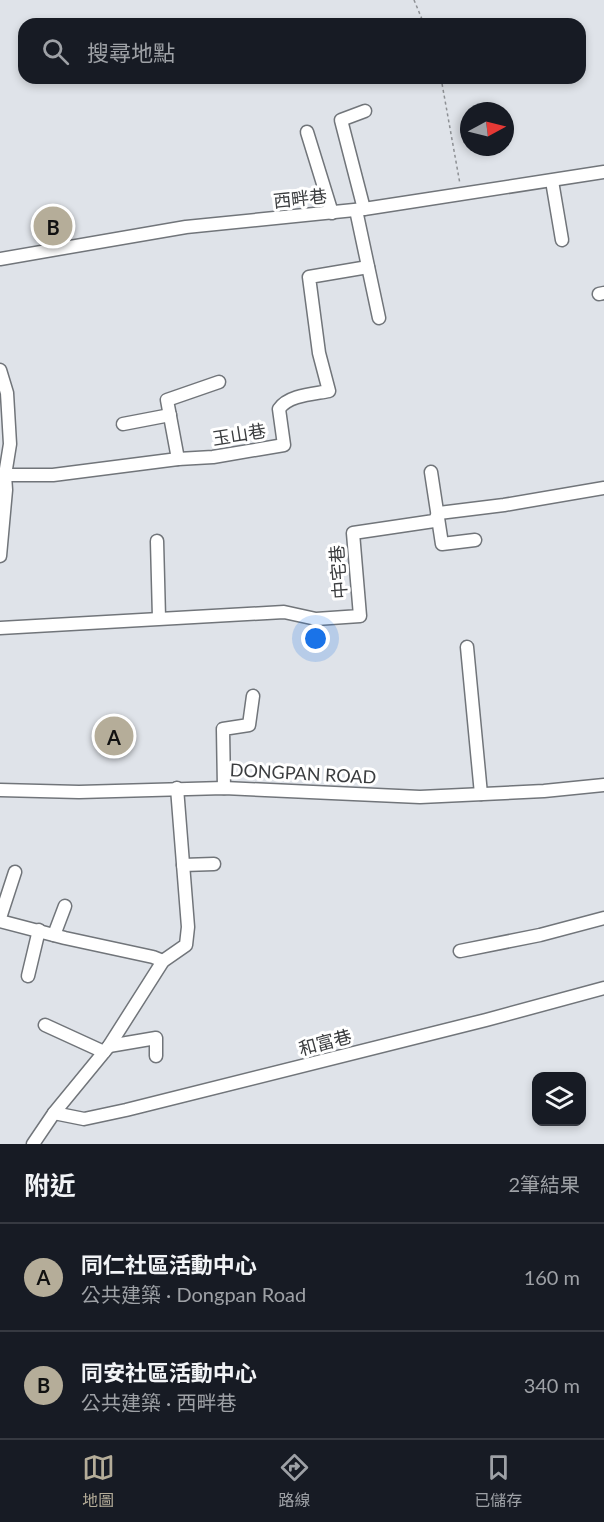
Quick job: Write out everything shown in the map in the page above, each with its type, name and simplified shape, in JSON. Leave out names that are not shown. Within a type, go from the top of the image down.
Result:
[{"type":"street","points":[[365,111],[341,120],[360,209],[368,267],[379,318]]},
{"type":"street","points":[[307,132],[332,213]]},
{"type":"street","name":"西畔巷","points":[[0,259],[186,227],[332,213],[604,172]]},
{"type":"street","points":[[552,181],[562,240]]},
{"type":"street","name":"玉山巷","points":[[5,475],[53,475],[178,459],[213,457],[284,445],[279,409],[282,405],[300,397],[329,391],[318,352],[309,277],[368,267]]},
{"type":"street","points":[[0,370],[7,393],[10,444],[5,475],[6,490],[0,556]]},
{"type":"street","points":[[178,459],[167,400],[219,382]]},
{"type":"street","points":[[123,424],[170,415]]},
{"type":"street","points":[[431,472],[442,544],[476,540]]},
{"type":"street","name":"中宅巷","points":[[0,628],[284,612],[316,619],[360,616],[353,533],[434,521],[439,513],[504,505],[604,488]]},
{"type":"street","points":[[157,541],[159,618]]},
{"type":"street","points":[[467,647],[481,794]]},
{"type":"street","points":[[224,788],[223,729],[249,725],[253,696]]},
{"type":"street","name":"DONGPAN ROAD","points":[[0,790],[79,792],[224,788],[420,797],[544,791],[604,785]]},
{"type":"street","points":[[33,1144],[54,1113],[107,1049],[163,961],[186,945],[188,927],[177,788]]},
{"type":"street","points":[[183,865],[214,864]]},
{"type":"street","points":[[15,872],[0,920],[163,961]]},
{"type":"street","points":[[54,935],[65,906]]},
{"type":"street","points":[[460,951],[604,918]]},
{"type":"street","points":[[28,976],[39,930]]},
{"type":"street","name":"和富巷","points":[[54,1113],[84,1119],[288,1071],[604,988]]},
{"type":"street","points":[[45,1025],[107,1049],[156,1038],[156,1056]]},
{"type":"path","points":[[414,0],[422,18]]},
{"type":"path","points":[[442,84],[461,193]]},
{"type":"building","points":[[61,217],[64,240],[46,243],[42,219]]},
{"type":"building","points":[[109,714],[126,717],[121,745],[104,742]]},
{"type":"place","name":"同安社區活動中心","points":[[53,226]]},
{"type":"place","name":"同仁社區活動中心","points":[[114,736]]}]
